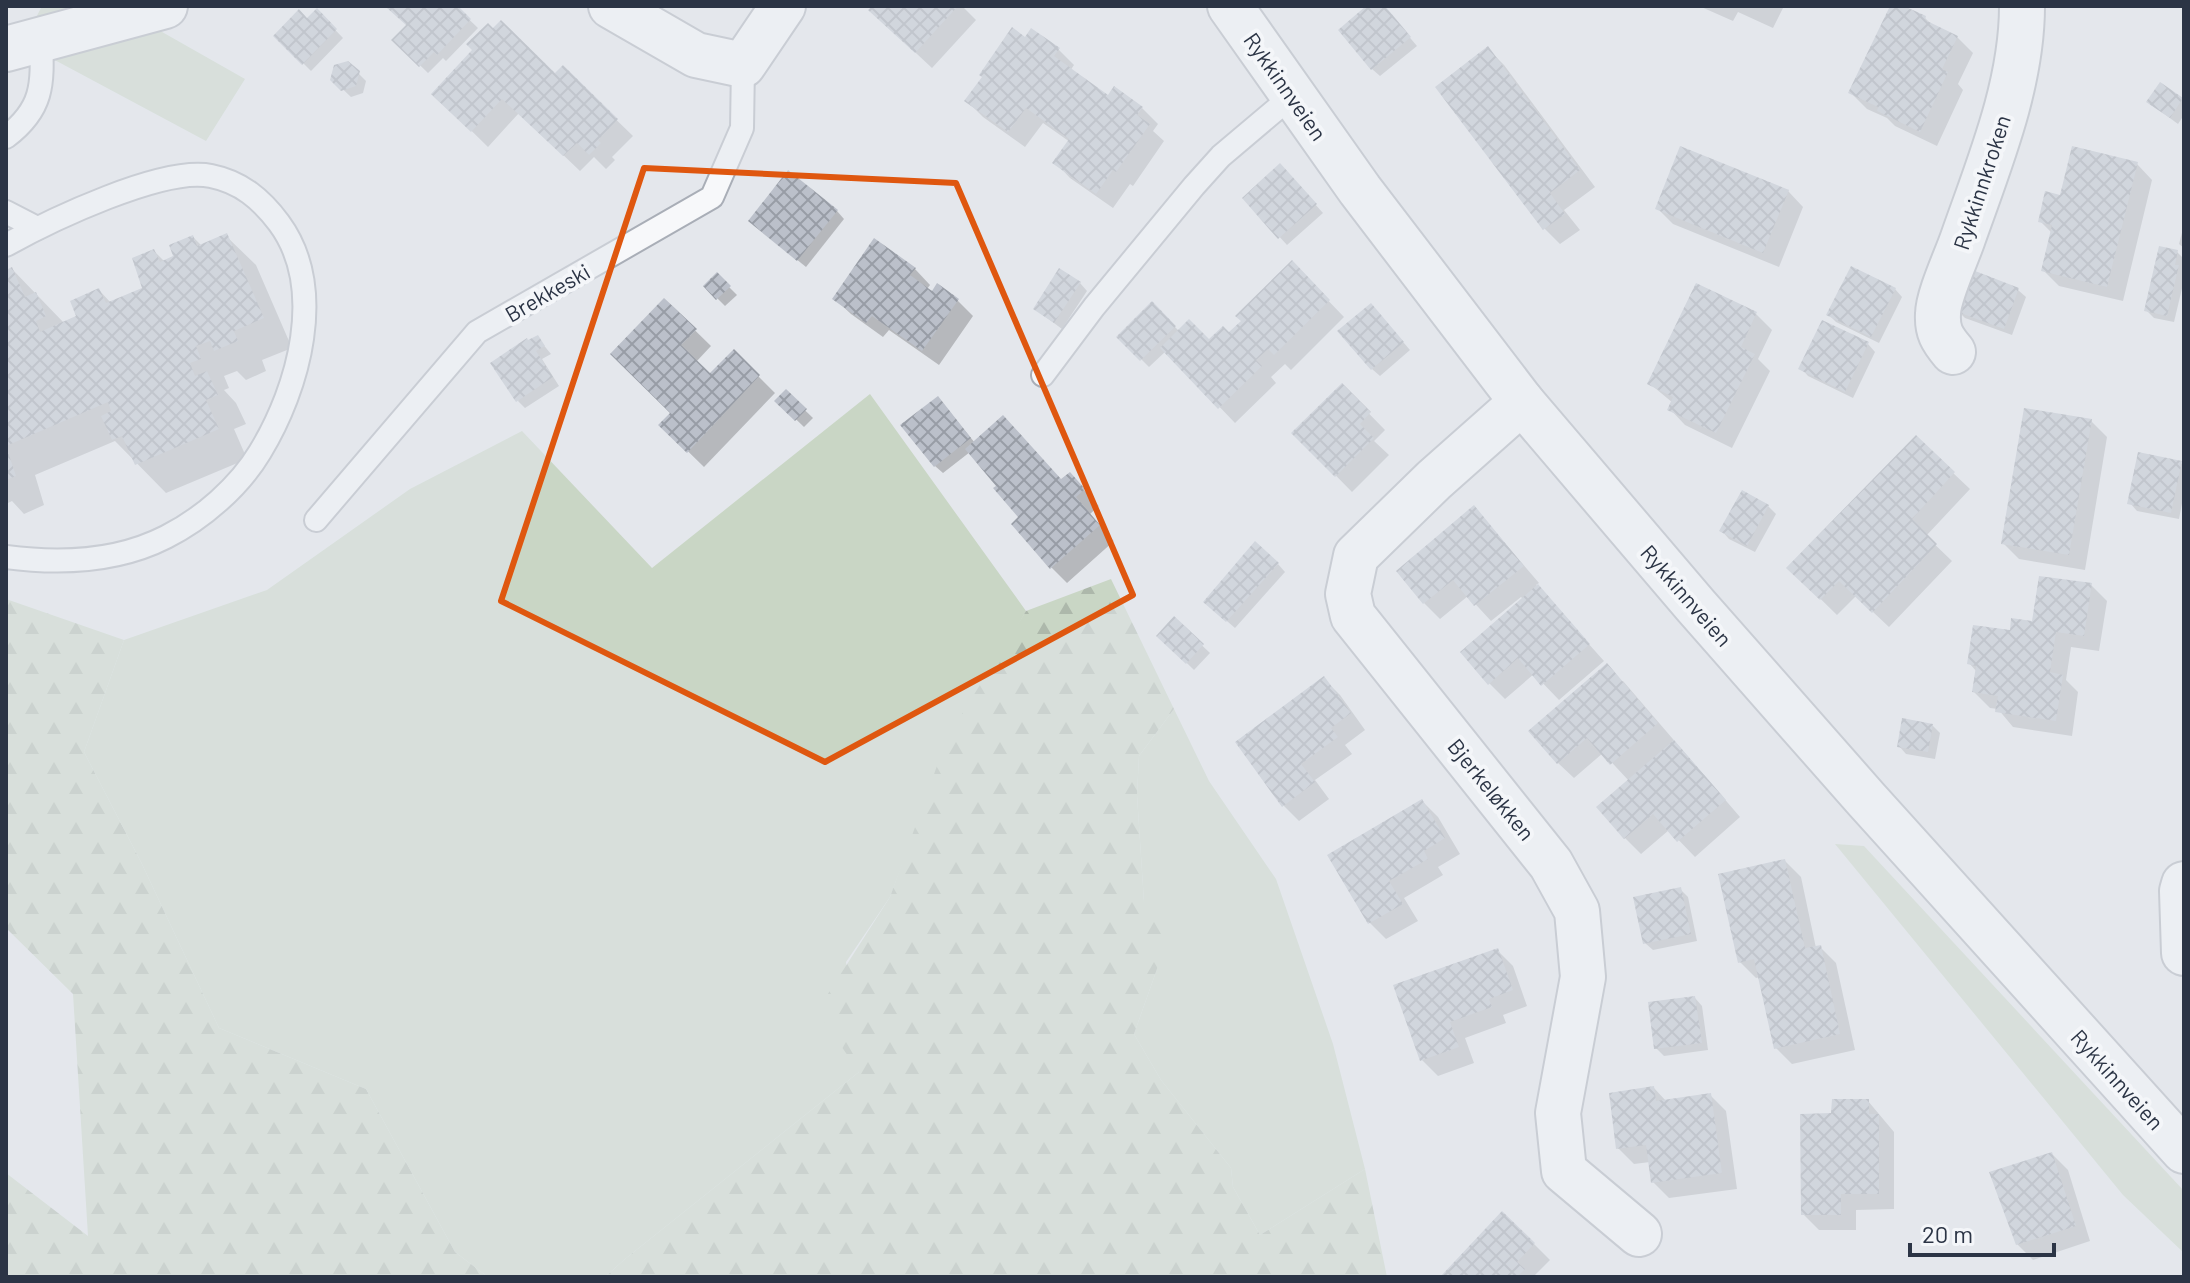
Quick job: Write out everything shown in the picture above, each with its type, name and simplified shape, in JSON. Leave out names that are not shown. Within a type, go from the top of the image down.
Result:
[{"type":"street","points":[[24,45],[165,6]]},
{"type":"street","points":[[611,6],[696,55],[743,65],[783,6]]},
{"type":"street","name":"Rykkinnveien","points":[[1230,6],[1386,224],[1522,402],[1866,799],[2184,1151]]},
{"type":"street","name":"Rykkinnkroken","points":[[1953,352],[1940,336],[1937,311],[1988,167],[2013,81],[2022,34],[2022,6]]},
{"type":"street","name":"Bjerkeløkken","points":[[1522,402],[1434,480],[1356,556],[1348,594],[1353,616],[1551,864],[1577,911],[1583,977],[1558,1113],[1564,1171],[1639,1234]]},
{"type":"street","points":[[2184,884],[2184,953]]},
{"type":"lane","points":[[6,137],[32,113],[43,83],[24,45]]},
{"type":"lane","name":"Brekkeski","points":[[316,520],[477,332],[712,197],[742,128],[743,65]]},
{"type":"lane","points":[[1043,375],[1094,307],[1194,186],[1221,156],[1292,96]]},
{"type":"lane","points":[[6,245],[69,213],[161,180],[209,175],[232,182],[264,203],[287,235],[303,287],[304,316],[292,381],[260,452],[243,475],[197,518],[165,538],[135,550],[97,559],[6,557]]},
{"type":"lane","points":[[6,212],[37,228]]},
{"type":"highlighted area","points":[[644,168],[956,183],[1133,595],[825,762],[501,601]]},
{"type":"green space","points":[[42,6],[152,6],[148,24],[245,79],[206,141],[23,43]]},
{"type":"green space","points":[[870,394],[1026,611],[993,669],[917,825],[890,897],[846,962],[859,1072],[605,1277],[488,1277],[455,1252],[366,1089],[219,1028],[141,862],[84,752],[124,640],[267,590],[410,489],[522,431],[652,568]]},
{"type":"green space","points":[[1111,579],[1174,709],[1139,756],[1137,795],[1144,902],[1165,919],[1157,969],[1134,1034],[1161,1080],[1231,1168],[1233,1187],[1260,1235],[1365,1169],[1387,1277],[605,1277],[859,1072],[817,1011],[890,897],[947,738],[1026,611]]},
{"type":"green space","points":[[6,599],[124,640],[84,752],[141,862],[219,1028],[366,1089],[455,1252],[488,1277],[6,1277],[6,1173],[88,1236],[73,994],[6,928]]},
{"type":"green space","points":[[1174,709],[1209,781],[1276,879],[1333,1044],[1365,1169],[1260,1235],[1233,1187],[1231,1168],[1161,1080],[1134,1034],[1157,969],[1144,902],[1137,795],[1139,756]]},
{"type":"green space","points":[[1835,844],[1864,846],[2184,1191],[2184,1253],[2123,1195]]},
{"type":"building","points":[[458,6],[471,19],[437,55],[434,52],[419,67],[391,40],[406,25],[387,8]]},
{"type":"building","points":[[872,6],[958,6],[915,53],[868,10]]},
{"type":"building","points":[[1366,6],[1385,6],[1411,37],[1371,70],[1338,30]]},
{"type":"building","points":[[1890,6],[1904,6],[1958,36],[1942,69],[1948,72],[1920,132],[1848,93]]},
{"type":"building","points":[[317,8],[337,29],[302,65],[273,36],[299,9],[307,18]]},
{"type":"building","points":[[501,20],[555,73],[563,65],[618,119],[598,140],[601,143],[589,155],[577,143],[563,156],[502,99],[471,132],[431,94],[472,50],[466,44],[488,23],[493,28]]},
{"type":"building","points":[[1012,27],[1025,37],[1031,28],[1060,48],[1054,56],[1108,95],[1114,86],[1143,107],[1137,115],[1150,124],[1096,194],[1052,163],[1069,139],[1026,108],[1008,132],[964,101]]},
{"type":"building","points":[[1488,46],[1580,170],[1550,193],[1565,214],[1543,230],[1435,87]]},
{"type":"building","points":[[348,61],[360,71],[356,86],[341,91],[330,80],[334,65]]},
{"type":"building","points":[[2160,82],[2183,98],[2170,118],[2146,102]]},
{"type":"building","points":[[1680,146],[1789,190],[1763,253],[1655,209]]},
{"type":"building","points":[[2072,146],[2138,162],[2107,287],[2041,271],[2052,225],[2038,222],[2045,191],[2060,195]]},
{"type":"building","points":[[1280,163],[1317,204],[1278,239],[1242,198]]},
{"type":"building","points":[[788,170],[838,210],[797,261],[748,221]]},
{"type":"building","points":[[227,233],[264,318],[234,331],[238,341],[214,351],[210,341],[196,346],[201,359],[190,363],[195,376],[207,371],[218,395],[206,400],[219,429],[135,465],[122,436],[112,440],[101,416],[111,411],[108,402],[6,446],[6,270],[12,267],[25,297],[36,292],[46,316],[36,321],[40,332],[76,316],[70,301],[99,288],[106,303],[142,288],[132,258],[154,249],[160,262],[173,256],[169,245],[193,235],[197,246]]},
{"type":"building","points":[[874,238],[916,268],[910,275],[932,291],[937,283],[959,299],[922,351],[872,316],[866,323],[832,299]]},
{"type":"building","points":[[2159,246],[2178,250],[2175,265],[2179,265],[2167,316],[2144,311]]},
{"type":"building","points":[[1292,260],[1330,300],[1274,355],[1268,349],[1256,360],[1262,366],[1218,409],[1160,348],[1189,319],[1209,339],[1223,326],[1229,332],[1241,321],[1235,316]]},
{"type":"building","points":[[1851,266],[1896,288],[1871,337],[1826,315]]},
{"type":"building","points":[[1059,268],[1081,282],[1054,323],[1033,309]]},
{"type":"building","points":[[1970,269],[2019,288],[2004,329],[1955,311]]},
{"type":"building","points":[[717,272],[731,286],[716,300],[703,286]]},
{"type":"building","points":[[1696,283],[1757,312],[1741,347],[1755,354],[1716,433],[1667,410],[1673,397],[1647,384]]},
{"type":"building","points":[[664,298],[697,329],[681,345],[710,373],[734,349],[760,375],[687,453],[658,425],[670,413],[610,354]]},
{"type":"building","points":[[1152,301],[1176,326],[1140,361],[1116,337]]},
{"type":"building","points":[[1371,303],[1404,342],[1371,370],[1337,331]]},
{"type":"building","points":[[1822,320],[1869,342],[1845,392],[1798,369]]},
{"type":"building","points":[[538,335],[545,346],[536,351],[553,377],[516,402],[490,363],[527,338]]},
{"type":"building","points":[[1342,383],[1371,412],[1360,424],[1374,438],[1335,477],[1291,433]]},
{"type":"building","points":[[786,389],[807,409],[795,421],[774,401]]},
{"type":"building","points":[[938,396],[971,438],[934,467],[900,425]]},
{"type":"building","points":[[2024,408],[2092,419],[2069,555],[2001,544]]},
{"type":"building","points":[[1003,415],[1061,479],[1070,472],[1085,489],[1076,497],[1100,525],[1050,569],[1011,524],[1018,517],[965,449]]},
{"type":"building","points":[[1916,435],[1955,472],[1912,519],[1937,544],[1872,613],[1839,581],[1820,600],[1786,568]]},
{"type":"building","points":[[6,446],[16,476],[6,480]]},
{"type":"building","points":[[2138,452],[2182,461],[2171,513],[2127,504]]},
{"type":"building","points":[[1742,490],[1769,505],[1747,546],[1719,531]]},
{"type":"building","points":[[1474,505],[1524,566],[1474,606],[1453,580],[1423,604],[1396,571]]},
{"type":"building","points":[[1255,541],[1279,563],[1226,622],[1203,602]]},
{"type":"building","points":[[2039,576],[2092,583],[2084,636],[2056,632],[2050,672],[2063,675],[2056,721],[1995,712],[1998,696],[1972,692],[1976,666],[1967,664],[1973,625],[2010,630],[2011,618],[2032,621]]},
{"type":"building","points":[[1538,584],[1590,644],[1541,686],[1518,658],[1488,685],[1460,652]]},
{"type":"building","points":[[1174,616],[1204,644],[1186,664],[1156,636]]},
{"type":"building","points":[[1607,663],[1658,723],[1610,765],[1587,738],[1557,764],[1528,731]]},
{"type":"building","points":[[1324,676],[1351,713],[1331,728],[1338,737],[1301,764],[1315,782],[1282,807],[1235,742]]},
{"type":"building","points":[[1902,718],[1933,724],[1928,752],[1897,747]]},
{"type":"building","points":[[1674,740],[1726,800],[1677,842],[1653,814],[1624,839],[1596,807]]},
{"type":"building","points":[[1422,799],[1445,838],[1424,851],[1428,859],[1389,881],[1403,904],[1368,924],[1327,855]]},
{"type":"building","points":[[1785,859],[1805,948],[1821,945],[1840,1034],[1774,1049],[1754,959],[1738,963],[1718,874]]},
{"type":"building","points":[[1681,887],[1691,934],[1643,944],[1633,897]]},
{"type":"building","points":[[1498,948],[1513,990],[1489,999],[1492,1007],[1450,1022],[1459,1047],[1420,1061],[1393,985]]},
{"type":"building","points":[[1695,996],[1702,1043],[1654,1049],[1648,1002]]},
{"type":"building","points":[[1654,1086],[1656,1101],[1711,1093],[1722,1173],[1651,1183],[1646,1145],[1616,1149],[1609,1093]]},
{"type":"building","points":[[1832,1099],[1869,1099],[1869,1114],[1879,1114],[1879,1194],[1841,1194],[1841,1215],[1801,1215],[1800,1114],[1831,1113]]},
{"type":"building","points":[[2052,1152],[2076,1226],[2016,1245],[1989,1172]]},
{"type":"building","points":[[1502,1211],[1535,1243],[1517,1262],[1525,1269],[1517,1277],[1440,1277]]}]
